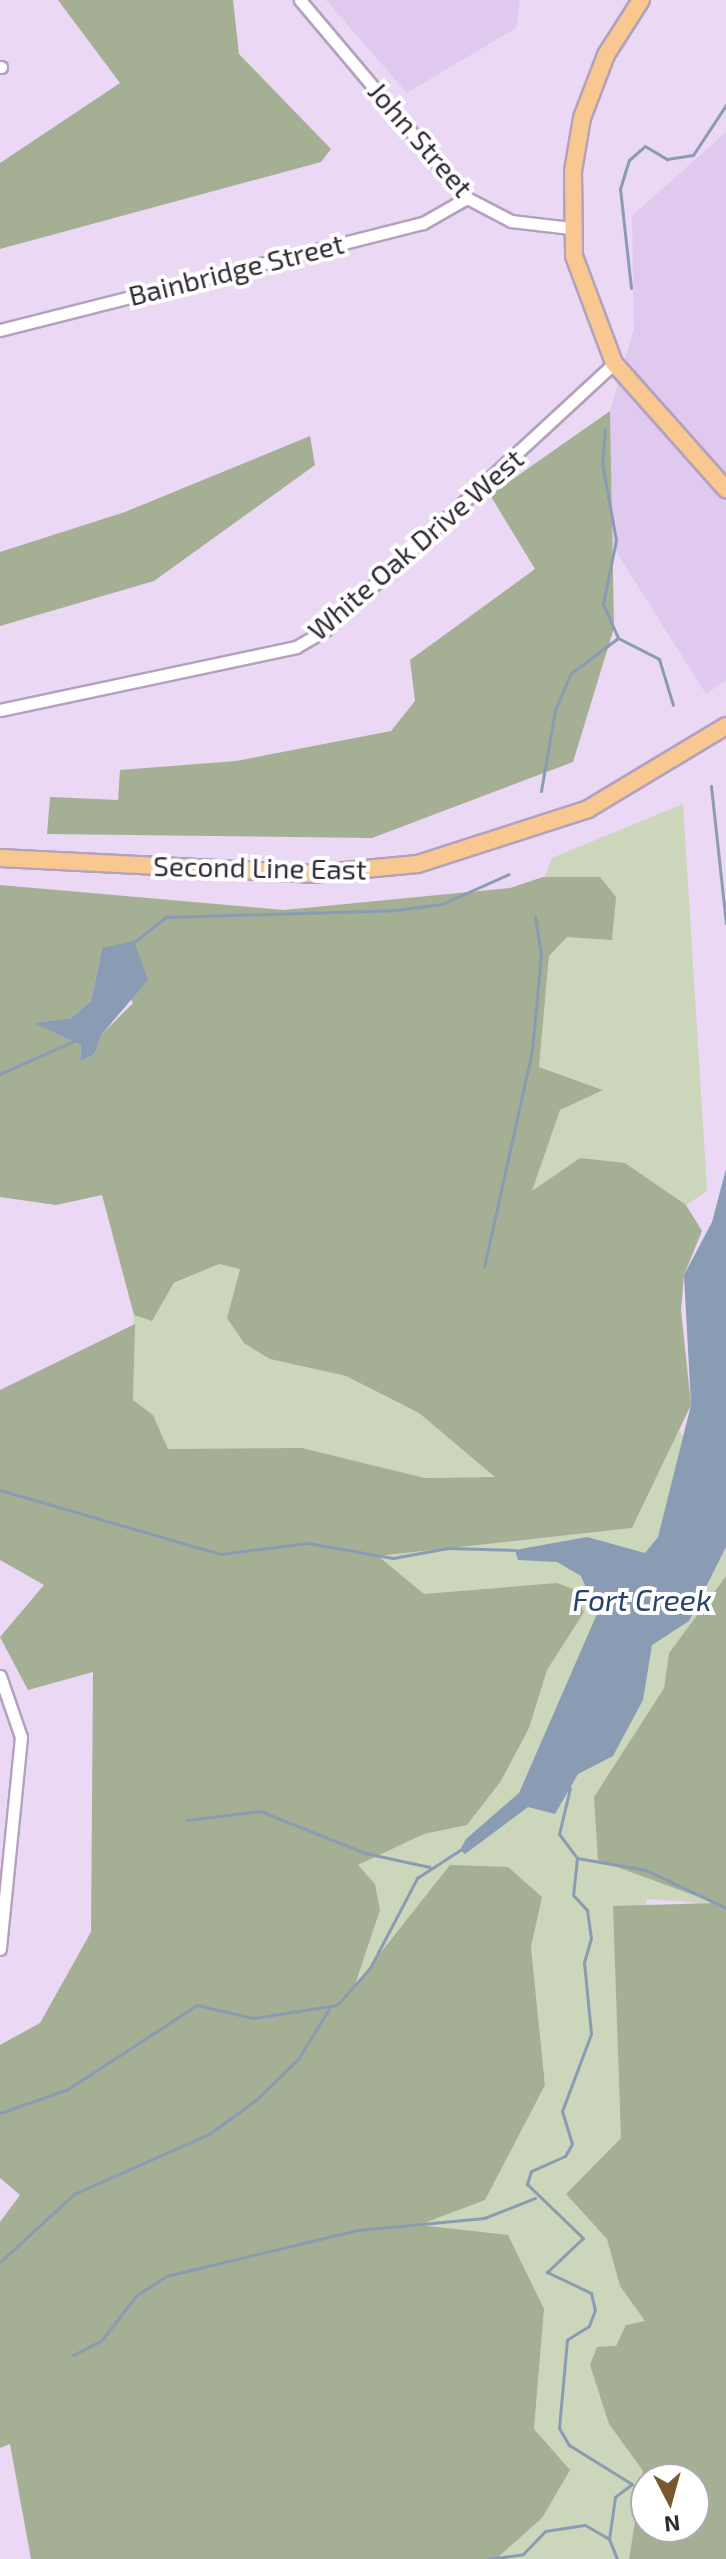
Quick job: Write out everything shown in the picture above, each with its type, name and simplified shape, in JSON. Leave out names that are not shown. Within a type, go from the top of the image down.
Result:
[{"type":"highway","points":[[641,0],[606,55],[582,118],[571,228],[582,287],[614,363],[726,489]]},
{"type":"highway","name":"Second Line East","points":[[0,858],[312,874],[418,864],[588,809],[726,726]]},
{"type":"street","name":"John Street","points":[[300,0],[467,198],[511,221],[571,228]]},
{"type":"street","name":"Bainbridge Street","points":[[0,330],[423,223],[467,198]]},
{"type":"street","name":"White Oak Drive West","points":[[0,710],[296,647],[325,630],[614,363]]},
{"type":"street","points":[[0,1676],[21,1737],[0,1949]]},
{"type":"shaded area","points":[[326,0],[520,0],[516,28],[407,93]]},
{"type":"shaded area","points":[[726,132],[726,680],[706,694],[612,545],[610,411],[634,329],[632,216]]},
{"type":"green space","points":[[58,0],[233,0],[239,54],[331,149],[321,162],[0,249],[0,163],[120,83]]},
{"type":"green space","points":[[610,411],[614,628],[573,762],[372,838],[47,834],[50,797],[118,800],[120,770],[236,761],[391,731],[415,701],[410,660],[535,569],[490,495]]},
{"type":"green space","points":[[310,436],[315,465],[154,581],[0,626],[0,552],[125,512]]},
{"type":"green space","points":[[683,804],[707,1191],[686,1205],[674,1202],[625,1163],[531,1192],[560,1110],[601,1089],[539,1067],[549,956],[540,889],[552,858]]},
{"type":"green space","points":[[543,877],[600,877],[616,897],[612,940],[567,937],[549,956],[539,1067],[603,1090],[560,1110],[532,1191],[580,1158],[625,1163],[686,1205],[702,1231],[684,1275],[681,1310],[691,1405],[632,1528],[378,1556],[424,1594],[557,1583],[573,1589],[584,1612],[547,1670],[529,1728],[501,1781],[467,1825],[424,1834],[358,1865],[375,1884],[380,1910],[355,1985],[450,1865],[508,1867],[542,1897],[531,1947],[545,2085],[485,2200],[419,2225],[508,2235],[544,2309],[534,2429],[570,2470],[542,2518],[496,2559],[31,2559],[10,2444],[0,2448],[0,2222],[20,2195],[0,2178],[0,2045],[40,2023],[91,1932],[93,1672],[28,1690],[0,1637],[44,1585],[0,1560],[0,1390],[135,1324],[133,1400],[153,1415],[168,1449],[302,1448],[425,1478],[495,1477],[419,1413],[346,1376],[270,1359],[244,1343],[227,1318],[240,1269],[219,1264],[174,1283],[152,1321],[134,1315],[102,1195],[56,1205],[0,1197],[0,885],[284,910],[510,888]],"holes":[[[102,948],[133,1003],[102,1034],[94,1055],[80,1061],[81,1045],[36,1023],[71,1018],[91,1001]]]},
{"type":"green space","points":[[219,1264],[240,1269],[227,1318],[270,1359],[346,1376],[419,1413],[496,1477],[425,1478],[302,1448],[168,1449],[153,1415],[133,1400],[134,1315],[152,1321],[174,1284]]},
{"type":"green space","points":[[726,1428],[726,1576],[669,1653],[664,1688],[594,1797],[718,1904],[647,1899],[623,2045],[621,2139],[566,2194],[608,2239],[620,2286],[645,2321],[609,2424],[637,2463],[630,2463],[629,2559],[496,2559],[542,2518],[534,2429],[544,2309],[417,2225],[545,2085],[531,1947],[541,1897],[354,1989],[380,1910],[358,1865],[424,1834],[467,1825],[501,1781],[529,1728],[546,1670],[584,1612],[490,1592],[424,1594],[378,1556],[632,1528],[679,1430],[685,1440],[679,1461]]},
{"type":"green space","points":[[726,1576],[726,2559],[629,2559],[632,2543],[710,2543],[710,2463],[637,2463],[609,2424],[590,2365],[597,2347],[616,2346],[626,2325],[645,2321],[620,2286],[607,2239],[566,2194],[621,2138],[613,1906],[715,1903],[598,1860],[594,1797],[664,1688],[669,1653]]},
{"type":"water","points":[[134,941],[148,980],[102,1034],[94,1055],[80,1061],[81,1045],[34,1023],[71,1018],[91,1001],[102,948]]},
{"type":"water","name":"Fort Creek","points":[[726,1169],[726,1547],[689,1621],[652,1645],[643,1700],[613,1756],[578,1774],[555,1814],[528,1807],[465,1854],[460,1850],[466,1839],[519,1793],[597,1614],[581,1576],[557,1562],[518,1560],[515,1550],[587,1537],[645,1553],[658,1537],[691,1405],[684,1275],[712,1222]]},
{"type":"waterway","name":"Fort Creek","points":[[631,288],[620,189],[629,160],[645,146],[667,159],[693,155],[726,105]]},
{"type":"waterway","name":"Fort Creek","points":[[605,429],[602,463],[616,540],[603,604],[618,638],[659,659],[673,705]]},
{"type":"waterway","points":[[541,791],[555,710],[570,674],[618,638]]},
{"type":"waterway","name":"Fort Creek","points":[[711,786],[726,923]]},
{"type":"waterway","points":[[134,942],[166,917],[396,910],[442,904],[509,874]]},
{"type":"waterway","points":[[484,1267],[532,1050],[541,954],[535,916]]},
{"type":"waterway","points":[[0,1074],[76,1040]]},
{"type":"waterway","points":[[0,1490],[220,1554],[308,1543],[393,1558],[448,1548],[515,1550]]},
{"type":"waterway","name":"Fort Creek","points":[[570,1788],[559,1834],[577,1858]]},
{"type":"waterway","points":[[187,1820],[260,1811],[365,1853],[429,1867]]},
{"type":"waterway","points":[[0,2113],[68,2089],[197,2005],[253,2018],[337,2005],[370,1968],[417,1878],[460,1850]]},
{"type":"waterway","name":"Fort Creek","points":[[577,1858],[573,1895],[587,1910],[591,1938],[584,1962],[591,2034],[562,2111],[572,2144],[565,2156],[531,2171],[527,2184],[583,2238],[547,2272],[591,2293],[595,2310],[589,2326],[567,2340],[559,2428],[569,2445],[632,2484],[615,2497],[609,2539],[617,2559]]},
{"type":"waterway","points":[[577,1858],[646,1870],[726,1908]]},
{"type":"waterway","points":[[0,2262],[74,2194],[209,2134],[256,2100],[298,2059],[329,2009]]},
{"type":"waterway","points":[[73,2355],[101,2341],[137,2295],[166,2276],[358,2230],[484,2218],[535,2198]]},
{"type":"waterway","name":"Fort Creek","points":[[489,2559],[523,2554],[545,2531],[585,2525],[609,2539]]}]
